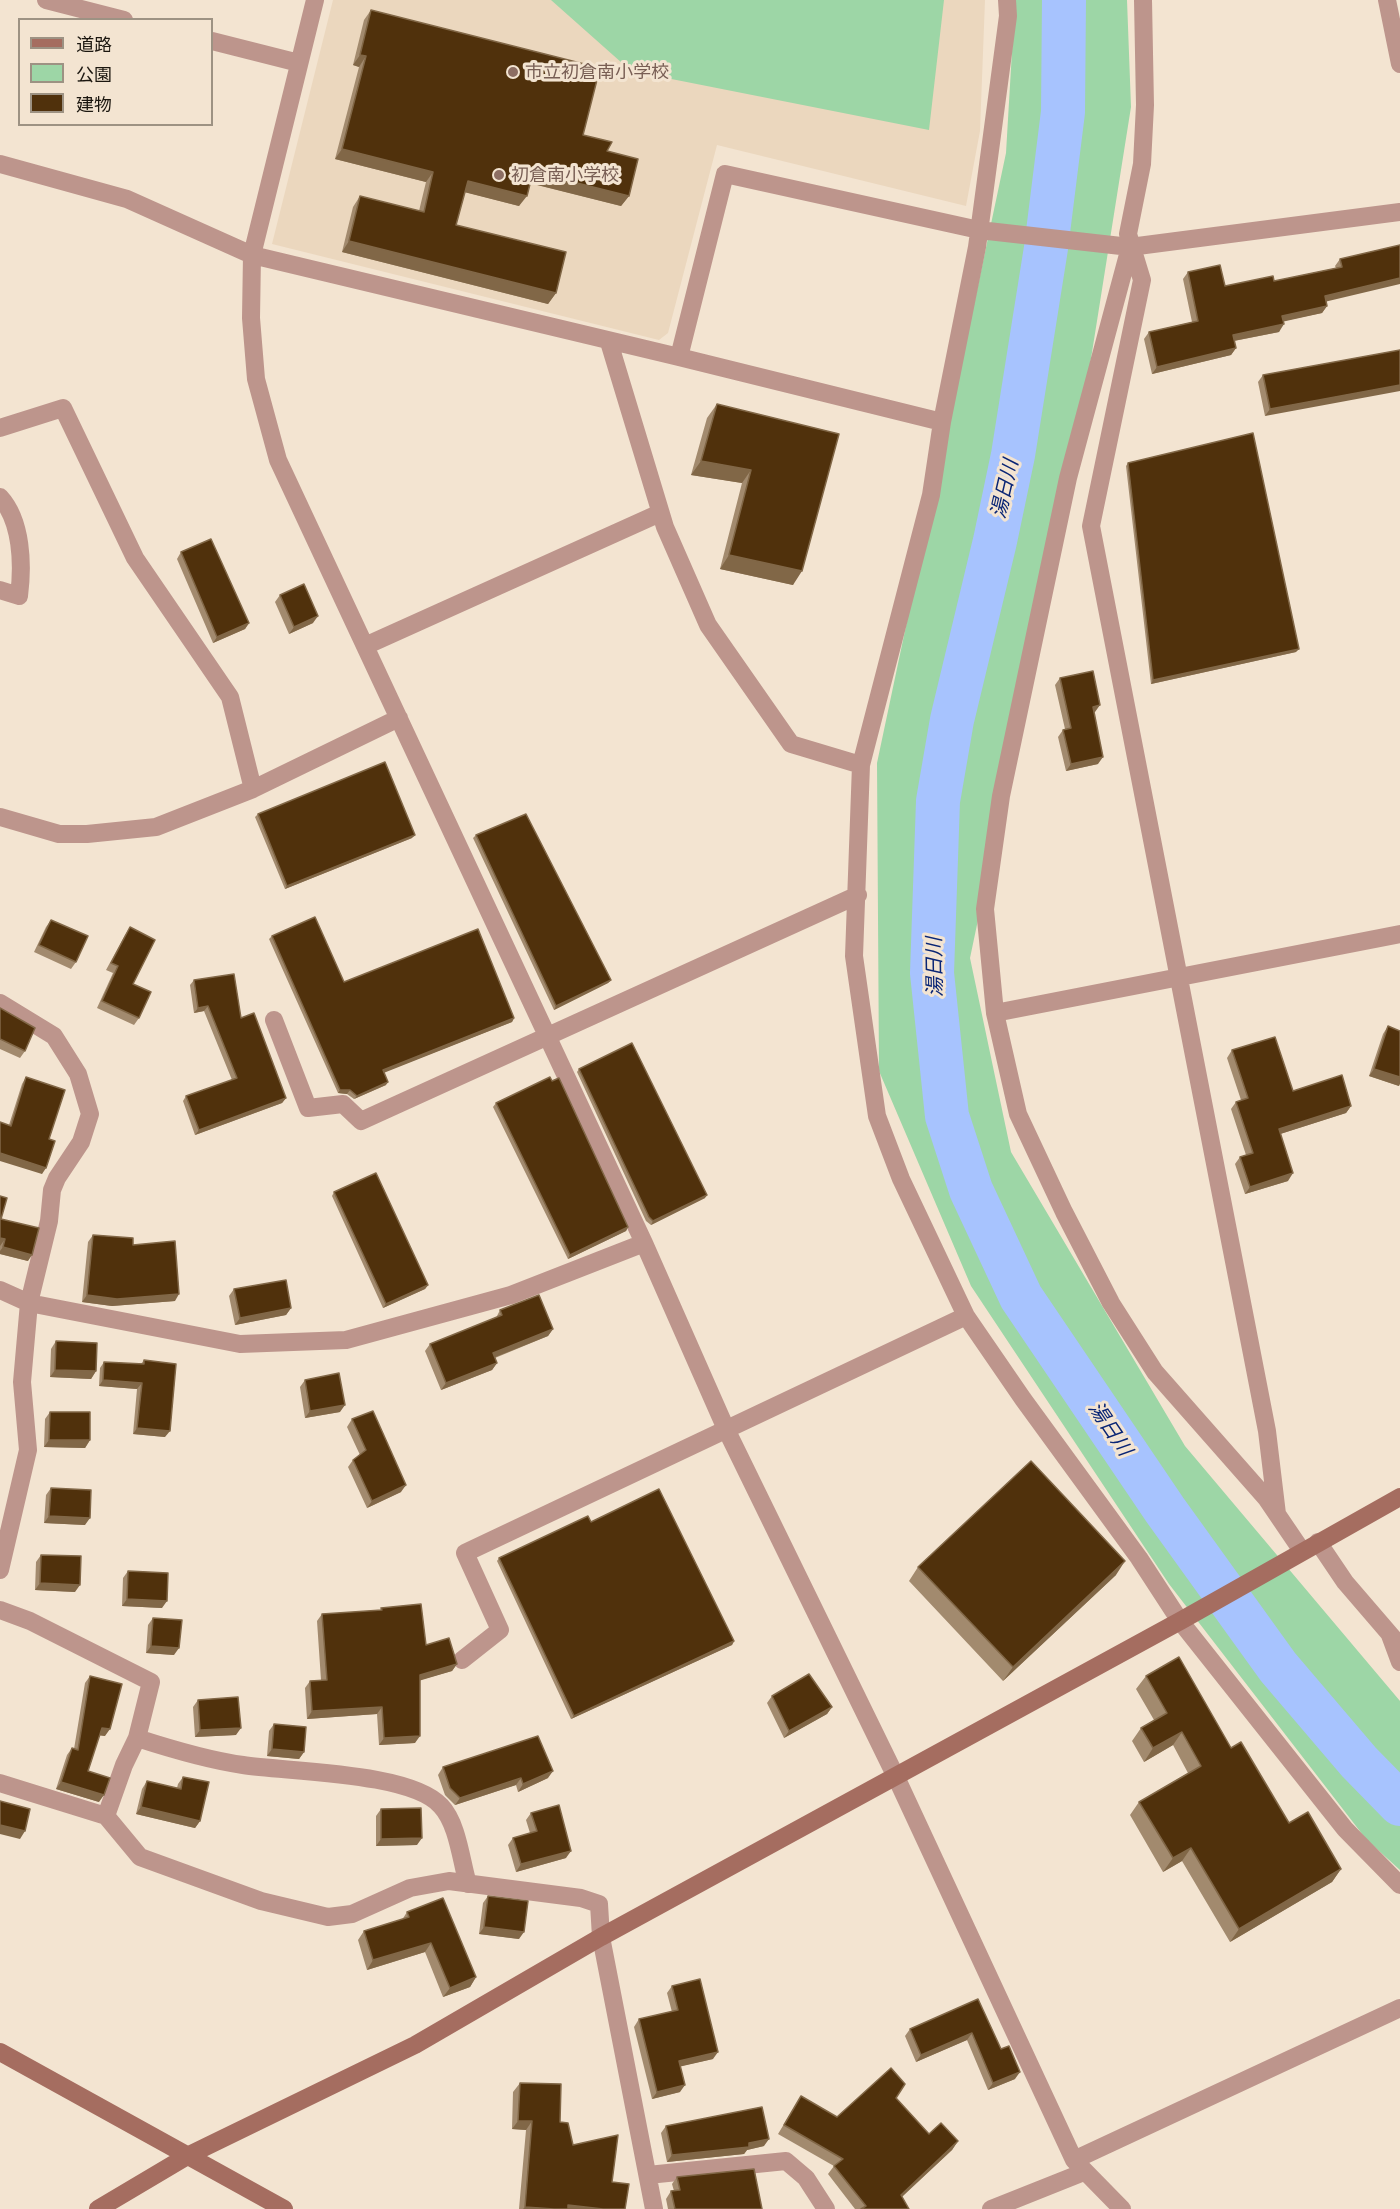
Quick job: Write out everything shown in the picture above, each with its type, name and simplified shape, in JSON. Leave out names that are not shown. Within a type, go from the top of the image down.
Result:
[{"type":"street","points":[[46,0],[116,18]]},
{"type":"street","points":[[315,0],[252,255],[251,318],[256,379],[278,460],[644,1243],[726,1429],[896,1777],[1079,2166],[1122,2209]]},
{"type":"street","points":[[1007,0],[1008,16],[986,230],[942,422],[931,495],[861,765],[854,956],[876,1116],[901,1179],[966,1316],[1023,1399],[1139,1558],[1181,1621],[1345,1828],[1400,1885]]},
{"type":"street","points":[[1143,0],[1145,105],[1142,164],[1128,234],[1123,246],[1068,478],[1001,796],[985,909],[995,1013],[1018,1114],[1064,1212],[1111,1303],[1155,1372],[1307,1548],[1345,1582],[1395,1640],[1400,1662]]},
{"type":"street","points":[[1387,0],[1400,64]]},
{"type":"street","points":[[213,42],[299,63]]},
{"type":"street","points":[[0,164],[127,199],[252,255],[942,422]]},
{"type":"street","points":[[678,357],[725,174],[986,230],[1123,246],[1400,212]]},
{"type":"street","points":[[1123,246],[1142,280],[1090,526],[1267,1431],[1277,1514]]},
{"type":"street","points":[[609,342],[660,513],[708,625],[790,744],[861,765]]},
{"type":"street","points":[[0,428],[63,408],[135,558],[230,697],[253,789]]},
{"type":"street","points":[[0,497],[9,507],[17,532],[19,596],[0,590]]},
{"type":"street","points":[[365,646],[660,513]]},
{"type":"street","points":[[0,817],[59,834],[87,834],[156,827],[253,789],[399,718]]},
{"type":"street","points":[[274,1020],[308,1108],[343,1104],[361,1121],[858,895]]},
{"type":"street","points":[[995,1013],[1400,934]]},
{"type":"street","points":[[0,1003],[54,1036],[78,1074],[90,1114],[81,1142],[57,1178],[52,1190],[49,1221],[29,1303],[22,1382],[28,1450],[0,1570]]},
{"type":"street","points":[[0,1290],[29,1303],[240,1344],[346,1340],[511,1295],[644,1243]]},
{"type":"street","points":[[462,1660],[500,1630],[465,1553],[966,1316]]},
{"type":"street","points":[[98,2209],[189,2155],[415,2045],[601,1937],[1181,1621],[1400,1497]]},
{"type":"street","points":[[0,1610],[30,1621],[151,1682],[137,1738],[124,1765],[106,1816]]},
{"type":"street","points":[[137,1738],[178,1751],[242,1765],[324,1773],[396,1785],[428,1795],[443,1808],[448,1818],[468,1884]]},
{"type":"street","points":[[0,1783],[106,1816],[140,1857],[261,1901],[328,1917],[352,1914],[410,1888],[449,1881],[581,1898],[599,1904],[601,1937],[654,2209]]},
{"type":"street","points":[[991,2209],[1400,2008]]},
{"type":"street","points":[[0,2052],[284,2209]]},
{"type":"street","points":[[648,2175],[786,2161],[806,2178],[826,2209]]},
{"type":"shaded area","name":"初倉南小学校","points":[[333,0],[985,0],[980,131],[966,206],[717,145],[668,333],[659,340],[272,244]]},
{"type":"green space","points":[[551,0],[944,0],[929,130],[631,71]]},
{"type":"green space","points":[[1015,0],[1127,0],[1131,107],[1076,453],[970,958],[1011,1152],[1185,1446],[1400,1701],[1400,1870],[1366,1839],[1169,1584],[971,1286],[879,1071],[877,763],[1006,153]]},
{"type":"building","points":[[371,10],[600,68],[583,135],[612,142],[607,151],[638,159],[629,196],[533,172],[527,196],[468,181],[456,225],[566,252],[556,293],[349,241],[360,196],[424,212],[433,172],[342,149],[366,56],[360,55]]},
{"type":"building","points":[[1400,245],[1400,278],[1325,296],[1327,306],[1282,316],[1284,324],[1233,335],[1236,348],[1157,367],[1149,332],[1198,321],[1188,272],[1220,265],[1225,286],[1273,276],[1274,281],[1342,267],[1340,259]]},
{"type":"building","points":[[1400,350],[1400,385],[1270,409],[1263,375]]},
{"type":"building","points":[[717,404],[839,434],[802,571],[729,555],[751,470],[701,461]]},
{"type":"building","points":[[1253,433],[1299,649],[1153,680],[1128,463]]},
{"type":"building","points":[[211,539],[249,623],[217,637],[181,552]]},
{"type":"building","points":[[304,584],[318,616],[294,627],[280,595]]},
{"type":"building","points":[[1093,671],[1100,705],[1093,707],[1103,757],[1071,764],[1063,730],[1071,728],[1060,678]]},
{"type":"building","points":[[385,762],[415,835],[287,886],[258,814]]},
{"type":"building","points":[[526,814],[611,980],[556,1006],[476,835]]},
{"type":"building","points":[[315,917],[344,982],[478,929],[514,1018],[383,1070],[388,1082],[357,1096],[350,1090],[340,1090],[272,936]]},
{"type":"building","points":[[51,920],[88,936],[76,962],[39,945]]},
{"type":"building","points":[[130,927],[155,940],[133,984],[151,992],[139,1018],[102,1001],[118,966],[111,963]]},
{"type":"building","points":[[234,974],[241,1018],[254,1013],[286,1098],[199,1130],[186,1096],[237,1078],[208,1006],[198,1008],[194,980]]},
{"type":"building","points":[[0,1008],[35,1028],[25,1051],[0,1039]]},
{"type":"building","points":[[1388,1026],[1400,1031],[1400,1077],[1374,1069]]},
{"type":"building","points":[[1275,1037],[1293,1091],[1342,1075],[1351,1106],[1279,1129],[1293,1173],[1250,1187],[1240,1157],[1253,1153],[1236,1102],[1248,1098],[1232,1050]]},
{"type":"building","points":[[632,1043],[707,1195],[653,1221],[649,1217],[579,1069]]},
{"type":"building","points":[[26,1077],[65,1090],[49,1139],[55,1141],[46,1168],[0,1153],[0,1122],[11,1126]]},
{"type":"building","points":[[550,1077],[552,1081],[559,1078],[628,1227],[570,1255],[496,1103]]},
{"type":"building","points":[[376,1173],[428,1285],[386,1304],[334,1192]]},
{"type":"building","points":[[0,1196],[7,1198],[1,1219],[39,1228],[32,1255],[3,1247],[5,1239],[0,1238]]},
{"type":"building","points":[[93,1235],[133,1238],[133,1245],[175,1241],[179,1294],[117,1299],[87,1295]]},
{"type":"building","points":[[286,1280],[291,1308],[240,1318],[234,1289]]},
{"type":"building","points":[[539,1295],[553,1329],[493,1353],[497,1363],[446,1383],[430,1344],[502,1315],[500,1310]]},
{"type":"building","points":[[56,1341],[97,1343],[96,1371],[55,1370]]},
{"type":"building","points":[[144,1360],[176,1364],[170,1431],[137,1428],[142,1383],[103,1380],[104,1362],[144,1364]]},
{"type":"building","points":[[339,1373],[345,1405],[310,1411],[305,1380]]},
{"type":"building","points":[[373,1411],[406,1485],[372,1501],[353,1460],[366,1450],[352,1419]]},
{"type":"building","points":[[50,1412],[90,1412],[90,1440],[49,1440]]},
{"type":"building","points":[[1031,1461],[1125,1561],[1013,1667],[918,1567]]},
{"type":"building","points":[[51,1488],[91,1490],[90,1518],[49,1516]]},
{"type":"building","points":[[659,1489],[734,1641],[574,1716],[499,1558],[588,1516],[591,1522]]},
{"type":"building","points":[[41,1555],[81,1556],[80,1585],[40,1583]]},
{"type":"building","points":[[128,1571],[168,1573],[167,1601],[127,1599]]},
{"type":"building","points":[[421,1604],[426,1645],[449,1638],[457,1664],[420,1675],[420,1736],[384,1738],[382,1707],[312,1711],[310,1681],[327,1680],[322,1614],[382,1610],[381,1608]]},
{"type":"building","points":[[153,1618],[182,1620],[179,1648],[151,1646]]},
{"type":"building","points":[[1179,1657],[1231,1748],[1241,1742],[1289,1823],[1308,1812],[1341,1869],[1239,1929],[1191,1848],[1173,1858],[1139,1802],[1201,1766],[1182,1732],[1153,1748],[1141,1728],[1167,1713],[1146,1676]]},
{"type":"building","points":[[809,1674],[832,1707],[789,1731],[772,1696]]},
{"type":"building","points":[[90,1676],[122,1684],[110,1729],[102,1728],[88,1771],[110,1778],[104,1795],[61,1782],[72,1748],[78,1750]]},
{"type":"building","points":[[238,1697],[241,1728],[200,1730],[198,1700]]},
{"type":"building","points":[[274,1724],[306,1727],[304,1752],[272,1749]]},
{"type":"building","points":[[538,1736],[553,1771],[523,1784],[521,1778],[460,1798],[450,1788],[443,1767]]},
{"type":"building","points":[[183,1777],[209,1782],[200,1821],[141,1807],[147,1781],[181,1789]]},
{"type":"building","points":[[0,1801],[30,1809],[25,1831],[0,1825]]},
{"type":"building","points":[[559,1805],[571,1851],[521,1864],[513,1838],[537,1831],[531,1813]]},
{"type":"building","points":[[421,1808],[422,1838],[381,1839],[381,1809]]},
{"type":"building","points":[[488,1896],[528,1901],[524,1932],[484,1927]]},
{"type":"building","points":[[443,1898],[476,1977],[450,1988],[431,1943],[373,1960],[364,1931],[409,1917],[407,1912]]},
{"type":"building","points":[[700,1979],[718,2052],[679,2061],[685,2085],[657,2092],[639,2019],[678,2010],[672,1986]]},
{"type":"building","points":[[978,1999],[1001,2049],[1009,2046],[1020,2072],[993,2083],[972,2033],[921,2055],[910,2029]]},
{"type":"building","points":[[891,2068],[905,2084],[896,2098],[929,2134],[941,2123],[958,2141],[901,2195],[909,2209],[861,2209],[866,2206],[834,2166],[843,2159],[784,2125],[801,2096],[837,2117]]},
{"type":"building","points":[[520,2083],[561,2084],[560,2122],[568,2123],[573,2145],[618,2135],[612,2182],[629,2184],[625,2209],[568,2205],[568,2209],[525,2207],[532,2121],[518,2121]]},
{"type":"building","points":[[762,2107],[769,2139],[749,2143],[749,2147],[672,2155],[666,2126]]},
{"type":"building","points":[[754,2169],[762,2209],[675,2209],[671,2191],[680,2190],[677,2177]]},
{"type":"waterway","name":"湯日川","points":[[1064,0],[1063,112],[1046,248],[1013,455],[952,720],[938,801],[932,973],[947,1116],[971,1190],[1021,1297],[1165,1510],[1278,1667],[1359,1762],[1400,1804]]},
{"type":"place","name":"市立初倉南小学校","points":[[513,72]]},
{"type":"place","name":"初倉南小学校","points":[[499,175]]}]
